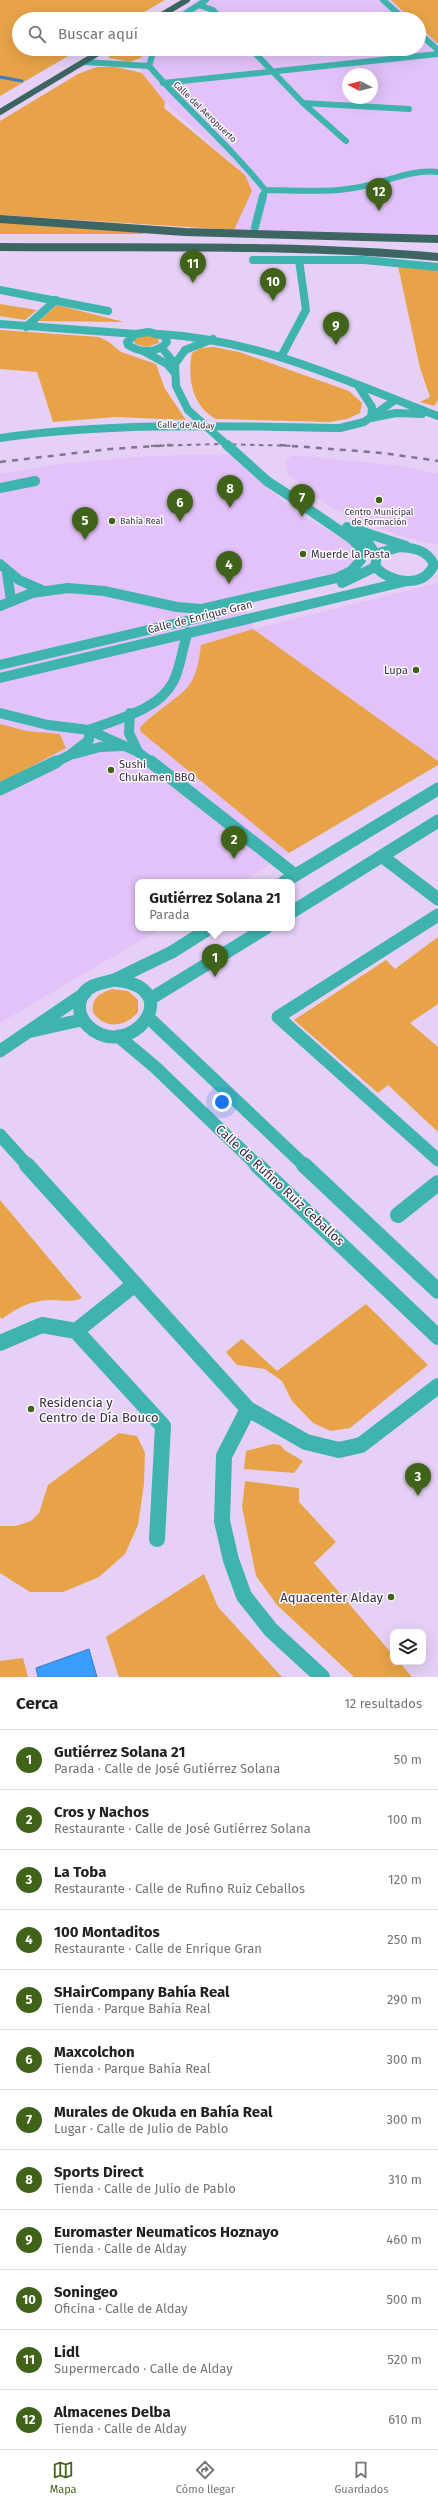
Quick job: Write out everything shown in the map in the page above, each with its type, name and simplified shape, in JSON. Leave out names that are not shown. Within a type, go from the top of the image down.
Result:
[{"type":"highway","points":[[167,12],[187,0]]},
{"type":"highway","points":[[0,112],[94,56]]},
{"type":"highway","points":[[0,219],[185,232],[438,239]]},
{"type":"highway","points":[[367,237],[438,245]]},
{"type":"highway","points":[[0,239],[31,238]]},
{"type":"highway","points":[[146,238],[313,240],[438,245]]},
{"type":"highway","points":[[0,247],[252,248],[382,252],[438,257]]},
{"type":"highway","points":[[0,254],[221,251],[252,248]]},
{"type":"street","points":[[188,12],[206,0]]},
{"type":"street","points":[[383,0],[396,12]]},
{"type":"street","points":[[199,5],[215,12]]},
{"type":"street","points":[[426,39],[438,50]]},
{"type":"street","points":[[426,55],[438,54]]},
{"type":"street","points":[[85,62],[149,66],[152,56]]},
{"type":"street","points":[[257,56],[303,103],[346,141]]},
{"type":"street","points":[[163,83],[420,56]]},
{"type":"street","name":"Calle del Aeropuerto","points":[[149,66],[196,119],[242,161],[265,190]]},
{"type":"street","points":[[303,103],[409,109]]},
{"type":"street","points":[[255,227],[265,190],[344,189],[374,184],[416,170],[438,172]]},
{"type":"street","points":[[253,260],[364,260],[438,267]]},
{"type":"street","points":[[281,357],[306,310],[299,260]]},
{"type":"street","points":[[0,290],[108,311]]},
{"type":"street","points":[[26,327],[56,300]]},
{"type":"street","points":[[0,324],[136,334]]},
{"type":"street","points":[[91,330],[127,342],[132,348],[143,351],[167,364],[176,374]]},
{"type":"street","name":"Calle de Alday","points":[[136,334],[148,332],[160,334],[181,334],[214,339],[281,357],[435,415]]},
{"type":"street","points":[[127,342],[136,334]]},
{"type":"street","points":[[160,334],[167,339],[165,345],[176,364]]},
{"type":"street","points":[[214,339],[185,350],[177,358],[176,374],[179,394],[188,410],[267,481],[292,498],[346,526],[410,548],[438,555]]},
{"type":"street","name":"Calle de Alday","points":[[143,351],[165,345],[214,339]]},
{"type":"street","points":[[359,387],[372,407],[371,418]]},
{"type":"street","name":"Calle de Alday","points":[[371,418],[395,400]]},
{"type":"street","name":"Calle de Alday","points":[[0,438],[59,429],[133,424],[340,428],[371,418],[396,413],[435,415]]},
{"type":"street","points":[[0,488],[35,481]]},
{"type":"street","name":"Calle de Enrique Gran","points":[[45,591],[96,589],[186,610],[201,609],[337,578],[351,571],[361,560],[360,548],[352,539],[292,498]]},
{"type":"street","points":[[346,526],[367,542],[377,556],[376,567],[387,577],[407,581]]},
{"type":"street","points":[[377,556],[390,549],[410,548]]},
{"type":"street","points":[[422,578],[429,575],[434,565],[433,560],[423,552]]},
{"type":"street","points":[[0,564],[7,573],[27,586],[45,591]]},
{"type":"street","name":"Calle de Enrique Gran","points":[[0,665],[337,584],[376,567]]},
{"type":"street","points":[[7,573],[11,600]]},
{"type":"street","name":"Calle de Enrique Gran","points":[[0,678],[188,632],[438,575]]},
{"type":"street","points":[[0,606],[26,594],[45,591]]},
{"type":"street","points":[[89,730],[147,707],[170,688],[179,667],[188,632]]},
{"type":"street","points":[[0,713],[48,725],[89,730],[138,752],[295,875]]},
{"type":"street","points":[[130,713],[129,733],[138,752]]},
{"type":"street","points":[[70,755],[89,740],[89,730]]},
{"type":"street","points":[[0,788],[70,755],[100,747],[124,746]]},
{"type":"street","points":[[289,879],[438,789]]},
{"type":"street","points":[[295,910],[383,857],[438,821]]},
{"type":"street","points":[[383,857],[438,899]]},
{"type":"street","points":[[438,915],[278,1017],[438,1160]]},
{"type":"street","points":[[0,1051],[27,1033],[55,1010],[98,984],[114,980],[172,952],[205,931]]},
{"type":"street","points":[[150,999],[261,931]]},
{"type":"street","points":[[85,993],[78,1004],[81,1020],[95,1032],[118,1036],[136,1030],[149,1018],[152,1005],[150,999],[144,990],[135,984],[114,980]]},
{"type":"street","points":[[149,1018],[438,1291]]},
{"type":"street","points":[[27,1033],[61,1023],[81,1020]]},
{"type":"street","name":"Calle de Rufino Ruiz Ceballos","points":[[118,1036],[166,1078],[438,1337]]},
{"type":"street","points":[[1,1138],[248,1409],[306,1442],[339,1450],[361,1445],[438,1386]]},
{"type":"street","points":[[398,1215],[438,1183]]},
{"type":"street","points":[[76,1331],[135,1284]]},
{"type":"street","points":[[0,1343],[42,1325],[76,1331],[163,1426],[157,1539]]},
{"type":"street","points":[[248,1409],[224,1456],[222,1521],[231,1560],[244,1596],[248,1602],[271,1630],[322,1677]]},
{"type":"shaded area","points":[[0,0],[165,0],[144,12],[12,12],[12,56],[68,56],[0,96]]},
{"type":"shaded area","points":[[198,0],[391,0],[404,12],[179,12]]},
{"type":"shaded area","points":[[391,0],[438,0],[438,44],[426,33],[426,12],[404,12]]},
{"type":"shaded area","points":[[426,33],[438,44],[438,237],[234,230],[252,191],[245,175],[165,102],[142,73],[142,56],[426,56]]},
{"type":"shaded area","points":[[109,56],[142,56],[141,58],[130,62],[109,58]]},
{"type":"shaded area","points":[[97,67],[115,67],[142,73],[165,102],[164,108],[245,175],[252,191],[234,230],[0,215],[0,121],[78,74]]},
{"type":"shaded area","points":[[0,222],[143,232],[143,234],[0,234]]},
{"type":"shaded area","points":[[398,266],[438,270],[438,400],[434,406],[420,402],[430,397],[420,368]]},
{"type":"shaded area","points":[[0,304],[37,310],[25,320],[0,316]]},
{"type":"shaded area","points":[[57,305],[124,322],[39,321]]},
{"type":"shaded area","points":[[0,330],[99,337],[109,342],[121,352],[156,364],[165,389],[186,420],[116,417],[53,422],[37,372],[0,369]]},
{"type":"shaded area","points":[[146,335],[158,338],[159,343],[147,347],[135,344],[134,339]]},
{"type":"shaded area","points":[[214,347],[239,352],[349,391],[362,403],[360,413],[347,419],[330,422],[216,419],[201,407],[193,390],[190,372],[192,353],[201,348]]},
{"type":"shaded area","points":[[228,454],[297,513],[354,545],[356,558],[347,571],[240,598],[254,629],[438,583],[438,765],[245,879],[135,879],[135,931],[157,931],[0,1023],[0,474],[60,464],[148,456]]},
{"type":"shaded area","name":"Centro Municipal de Formación","points":[[292,455],[401,466],[438,474],[438,545],[400,536],[331,507],[309,492],[288,474],[285,462]]},
{"type":"shaded area","points":[[253,629],[438,761],[438,765],[289,853],[141,732],[140,729],[146,721],[182,693],[190,684],[197,668],[201,645]]},
{"type":"shaded area","points":[[0,724],[26,731],[60,734],[66,748],[0,783]]},
{"type":"shaded area","points":[[438,937],[438,1004],[410,1023],[438,1047],[438,1132],[388,1085],[378,1093],[294,1020],[386,960],[395,969]]},
{"type":"shaded area","points":[[112,989],[128,991],[138,1000],[138,1012],[127,1021],[109,1024],[103,1022],[93,1012],[93,1003],[97,997],[100,994]]},
{"type":"shaded area","points":[[0,1200],[82,1298],[70,1301],[51,1300],[30,1303],[2,1319],[0,1317]]},
{"type":"shaded area","points":[[366,1304],[428,1365],[350,1428],[331,1431],[313,1423],[292,1401],[282,1381],[265,1369],[237,1365],[226,1352],[242,1339],[277,1371]]},
{"type":"shaded area","points":[[119,1433],[137,1436],[145,1453],[144,1484],[138,1525],[125,1554],[99,1577],[63,1592],[30,1592],[0,1573],[0,1526],[16,1526],[31,1521],[39,1513],[48,1485]]},
{"type":"shaded area","points":[[273,1444],[280,1445],[286,1451],[303,1461],[294,1473],[244,1469],[246,1451]]},
{"type":"shaded area","points":[[245,1481],[299,1488],[299,1502],[336,1542],[314,1563],[390,1652],[390,1665],[402,1665],[412,1677],[354,1677],[277,1605],[256,1576],[242,1507]]},
{"type":"shaded area","points":[[204,1574],[218,1607],[282,1677],[119,1677],[106,1637]]},
{"type":"shaded area","points":[[23,1658],[28,1677],[0,1677],[0,1661]]},
{"type":"water","points":[[89,1649],[97,1677],[38,1677],[36,1668]]},
{"type":"waterway","points":[[0,77],[22,81]]},
{"type":"railway","points":[[160,446],[219,444],[290,446]]},
{"type":"railway","points":[[160,446],[171,445]]},
{"type":"railway","points":[[280,445],[290,446]]},
{"type":"railway","points":[[151,446],[160,446]]},
{"type":"railway","points":[[0,462],[110,449],[160,446]]},
{"type":"railway","points":[[290,446],[298,446]]},
{"type":"railway","points":[[290,446],[383,453],[438,461]]},
{"type":"place","name":"Almacenes Delba","points":[[379,211]]},
{"type":"place","name":"Lidl","points":[[193,283]]},
{"type":"place","name":"Soningeo","points":[[273,301]]},
{"type":"place","name":"Euromaster Neumaticos Hoznayo","points":[[336,345]]},
{"type":"place","name":"Centro Municipal de Formación","points":[[379,500]]},
{"type":"place","name":"Sports Direct","points":[[230,508]]},
{"type":"place","name":"Murales de Okuda en Bahía Real","points":[[302,517]]},
{"type":"place","name":"Bahía Real","points":[[112,521]]},
{"type":"place","name":"Maxcolchon","points":[[180,522]]},
{"type":"place","name":"SHairCompany Bahía Real","points":[[85,540]]},
{"type":"place","name":"Muerde la Pasta","points":[[303,554]]},
{"type":"place","name":"100 Montaditos","points":[[229,584]]},
{"type":"place","name":"Lupa","points":[[416,670]]},
{"type":"place","name":"Sushi Chukamen BBQ","points":[[111,770]]},
{"type":"place","name":"Cros y Nachos","points":[[234,859]]},
{"type":"place","name":"Gutiérrez Solana 21","points":[[215,977]]},
{"type":"place","name":"Residencia y Centro de Día Bouco","points":[[31,1409]]},
{"type":"place","name":"La Toba","points":[[418,1496]]},
{"type":"place","name":"Aquacenter Alday","points":[[391,1597]]}]
